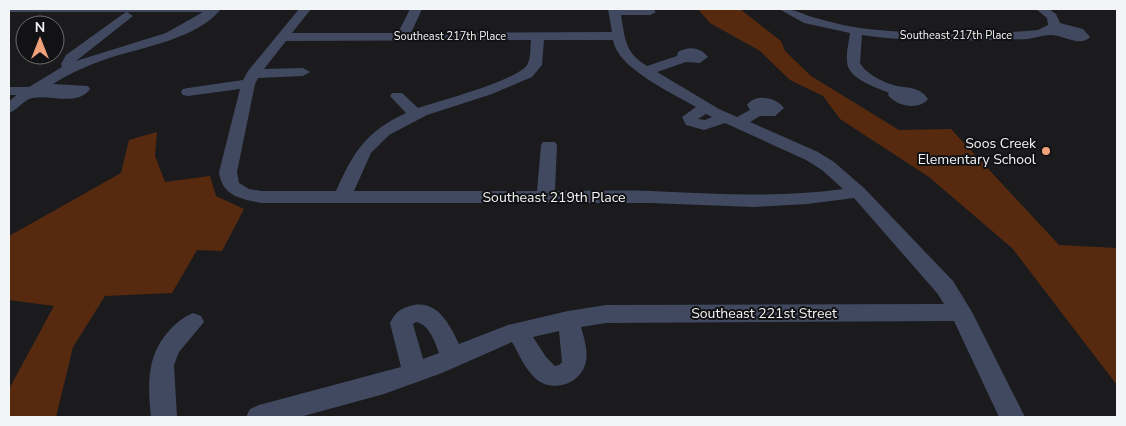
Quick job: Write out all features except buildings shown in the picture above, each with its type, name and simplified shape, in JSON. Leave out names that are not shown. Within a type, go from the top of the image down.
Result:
[{"type":"street","points":[[9,9],[215,9]]},
{"type":"street","points":[[9,108],[31,91],[70,69],[180,32],[206,17],[215,9]]},
{"type":"street","points":[[251,79],[304,9]]},
{"type":"street","points":[[403,36],[416,9]]},
{"type":"street","name":"Southeast 217th Place","points":[[786,9],[816,23],[856,30],[927,36],[1027,36],[1053,28],[1054,18],[1042,9]]},
{"type":"street","points":[[650,12],[614,10],[618,36],[623,51],[645,71],[705,108],[812,156],[828,166],[858,192],[932,270],[961,312],[1012,417]]},
{"type":"street","points":[[70,69],[68,64],[71,58],[126,16]]},
{"type":"street","points":[[856,30],[854,67],[862,74],[897,91]]},
{"type":"street","points":[[342,197],[367,147],[387,130],[416,115],[527,74],[535,65],[538,36]]},
{"type":"street","name":"Southeast 217th Place","points":[[282,37],[618,36]]},
{"type":"street","points":[[645,71],[685,58]]},
{"type":"street","points":[[188,92],[251,79],[303,72]]},
{"type":"street","name":"Southeast 219th Place","points":[[251,79],[228,172],[228,181],[232,188],[261,198],[546,196],[650,197],[688,200],[805,199],[858,192]]},
{"type":"street","points":[[9,91],[31,91]]},
{"type":"street","points":[[397,96],[416,115]]},
{"type":"street","points":[[730,120],[758,111]]},
{"type":"street","points":[[546,196],[549,145]]},
{"type":"street","points":[[414,372],[401,323],[411,313],[420,312],[432,318],[454,357]]},
{"type":"street","name":"Southeast 221st Street","points":[[259,417],[414,372],[518,332],[568,320],[626,313],[961,312]]},
{"type":"street","points":[[518,332],[541,369],[555,376],[565,375],[574,365],[575,358],[568,320]]},
{"type":"street","points":[[164,417],[161,369],[163,358],[168,347],[192,322]]},
{"type":"shaded area","points":[[698,9],[740,9],[781,41],[785,51],[811,76],[899,130],[951,129],[1059,245],[1117,248],[1117,385],[1012,248],[929,177],[840,119],[823,96],[790,80],[760,51],[710,23]]},
{"type":"shaded area","points":[[157,132],[155,156],[165,182],[210,176],[216,196],[244,209],[222,251],[197,250],[172,293],[105,296],[73,347],[56,417],[9,417],[9,389],[54,306],[9,300],[9,236],[121,173],[129,140]]},
{"type":"place","name":"Soos Creek Elementary School","points":[[1046,151]]}]
